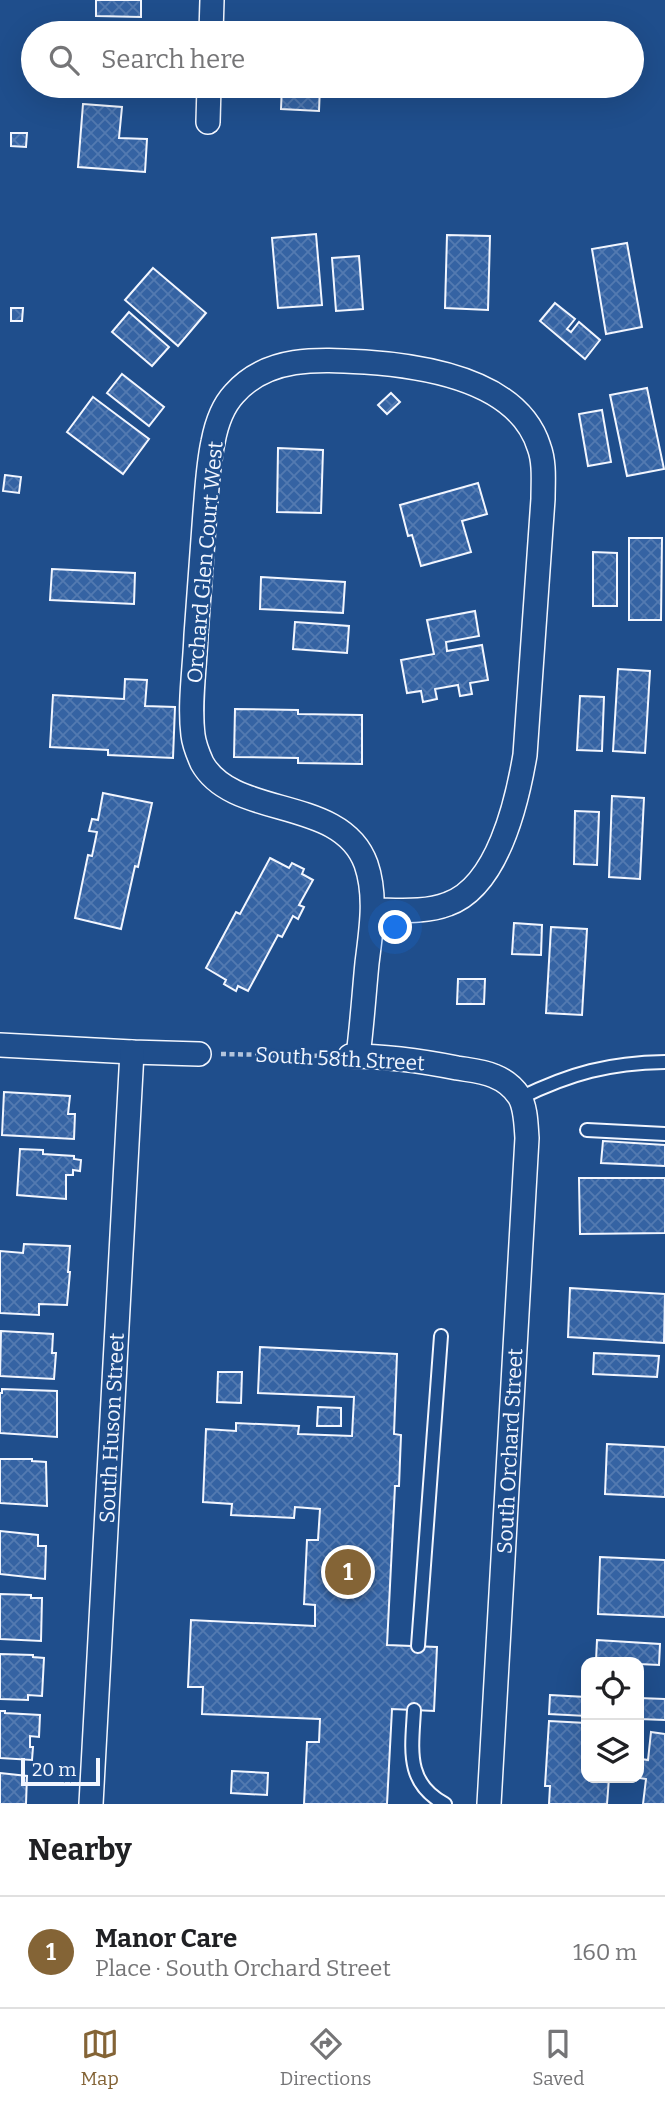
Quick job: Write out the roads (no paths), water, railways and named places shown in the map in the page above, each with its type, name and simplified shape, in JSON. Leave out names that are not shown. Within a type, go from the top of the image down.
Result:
[{"type":"street","points":[[211,21],[212,0]]},
{"type":"street","points":[[208,122],[209,98]]},
{"type":"street","name":"Orchard Glen Court West","points":[[354,1056],[373,910],[362,854],[336,829],[316,818],[243,794],[222,784],[202,762],[193,734],[199,595],[214,435],[226,404],[234,394],[264,372],[292,362],[380,363],[460,377],[477,384],[512,408],[534,434],[542,458],[543,499],[525,748],[517,796],[509,820],[487,871],[470,891],[458,899],[449,904],[425,909],[373,910]]},
{"type":"street","points":[[0,1045],[199,1054]]},
{"type":"street","name":"South Huson Street","points":[[91,1804],[132,1052]]},
{"type":"street","name":"South 58th Street","points":[[354,1056],[446,1065],[492,1075],[513,1088],[520,1098]]},
{"type":"street","name":"South Orchard Street","points":[[489,1804],[527,1138],[520,1098]]},
{"type":"lane","points":[[520,1098],[585,1071],[623,1064],[665,1062]]},
{"type":"lane","points":[[587,1130],[665,1134]]},
{"type":"lane","points":[[418,1646],[440,1336]]},
{"type":"lane","points":[[414,1710],[412,1750],[418,1780],[425,1790],[445,1804]]},
{"type":"place","name":"Manor Care","points":[[348,1572]]}]
